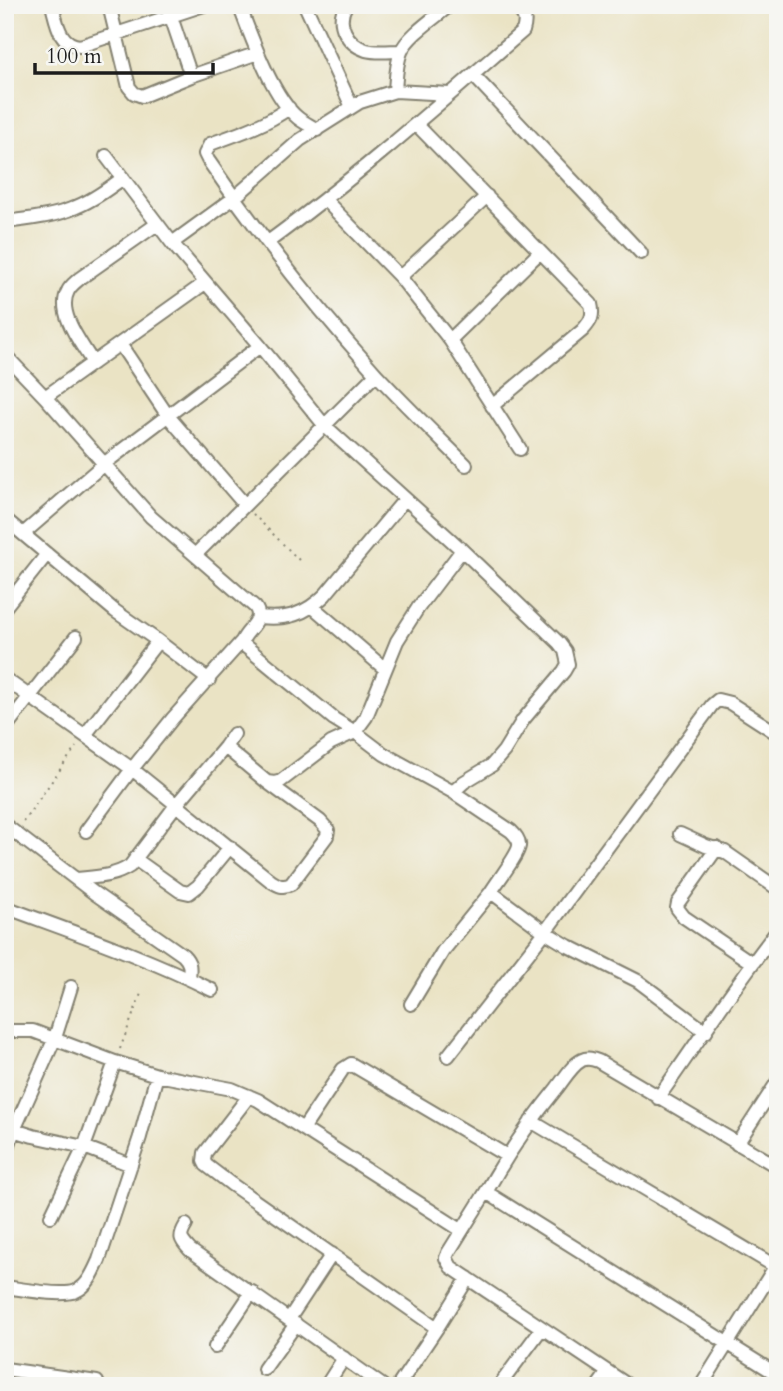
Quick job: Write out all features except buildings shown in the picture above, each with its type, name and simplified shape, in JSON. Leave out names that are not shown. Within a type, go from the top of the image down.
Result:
[{"type":"street","points":[[52,5],[59,30],[72,46],[117,34],[169,11],[204,5]]},
{"type":"street","points":[[109,5],[129,87],[142,96],[258,53]]},
{"type":"street","points":[[239,5],[275,87],[298,118],[317,130]]},
{"type":"street","points":[[305,5],[352,107]]},
{"type":"street","points":[[346,5],[342,13],[342,30],[353,44],[368,51],[401,51]]},
{"type":"street","points":[[395,91],[401,51],[409,40],[450,5]]},
{"type":"street","points":[[268,242],[325,200],[523,31],[526,22],[515,5]]},
{"type":"street","points":[[169,11],[191,76]]},
{"type":"street","points":[[473,75],[640,253]]},
{"type":"street","points":[[172,243],[234,198],[300,141],[360,102],[395,91],[450,94]]},
{"type":"street","points":[[289,108],[274,119],[210,144],[205,155],[234,198],[340,332],[376,374],[466,465]]},
{"type":"street","points":[[416,124],[591,304],[593,313],[583,330],[492,406]]},
{"type":"street","points":[[106,156],[172,243],[324,426],[462,550],[565,651],[568,664],[523,720],[504,751],[492,765],[453,792]]},
{"type":"street","points":[[5,222],[74,208],[98,196],[122,178]]},
{"type":"street","points":[[400,278],[487,196]]},
{"type":"street","points":[[325,200],[400,278],[450,340],[520,450]]},
{"type":"street","points":[[93,363],[67,317],[64,304],[68,290],[79,279],[157,223]]},
{"type":"street","points":[[450,340],[540,252]]},
{"type":"street","points":[[45,397],[205,283]]},
{"type":"street","points":[[120,345],[168,416],[245,506]]},
{"type":"street","points":[[23,534],[105,463],[260,346]]},
{"type":"street","points":[[5,355],[151,517],[258,611],[258,617],[243,641],[173,718],[86,831]]},
{"type":"street","points":[[195,555],[376,374]]},
{"type":"street","points":[[258,617],[277,619],[313,607],[405,499]]},
{"type":"street","points":[[5,519],[115,611],[209,680]]},
{"type":"street","points":[[267,782],[281,781],[331,743],[355,732],[366,717],[397,641],[462,550]]},
{"type":"street","points":[[5,607],[47,554]]},
{"type":"street","points":[[313,607],[385,669]]},
{"type":"street","points":[[5,728],[76,637]]},
{"type":"street","points":[[85,735],[158,641]]},
{"type":"street","points":[[243,641],[250,651],[334,719],[384,754],[499,821],[517,838],[520,845],[516,853],[491,892],[443,951],[411,1004]]},
{"type":"street","points":[[5,678],[132,769],[271,881],[285,887],[291,884],[327,836],[328,830],[225,747]]},
{"type":"street","points":[[449,1056],[545,932],[712,705],[718,701],[730,702],[778,734]]},
{"type":"street","points":[[76,879],[121,872],[130,866],[234,734]]},
{"type":"street","points":[[10,829],[183,955],[191,968],[188,978]]},
{"type":"street","points":[[680,834],[725,852],[778,889]]},
{"type":"street","points":[[135,859],[180,891],[189,892],[198,886],[230,847]]},
{"type":"street","points":[[717,848],[677,908],[684,917],[751,963]]},
{"type":"street","points":[[491,892],[568,946],[638,981],[706,1032]]},
{"type":"street","points":[[5,907],[94,940],[212,990]]},
{"type":"street","points":[[658,1098],[751,963],[778,930]]},
{"type":"street","points":[[5,1156],[10,1129],[55,1038],[71,987]]},
{"type":"street","points":[[5,1031],[33,1031],[156,1075],[232,1089],[249,1096],[461,1230]]},
{"type":"street","points":[[629,1386],[452,1267],[446,1258],[506,1156],[571,1071],[580,1061],[589,1058],[778,1167]]},
{"type":"street","points":[[51,1216],[84,1147],[115,1062]]},
{"type":"street","points":[[303,1129],[343,1069],[351,1064],[506,1156]]},
{"type":"street","points":[[5,1287],[62,1293],[77,1291],[87,1282],[99,1260],[131,1165],[156,1075]]},
{"type":"street","points":[[737,1144],[778,1081]]},
{"type":"street","points":[[249,1096],[205,1153],[206,1165],[438,1328]]},
{"type":"street","points":[[531,1121],[776,1267],[701,1386]]},
{"type":"street","points":[[10,1129],[84,1147],[131,1165]]},
{"type":"street","points":[[486,1192],[778,1375]]},
{"type":"street","points":[[186,1225],[181,1233],[182,1241],[190,1250],[383,1386]]},
{"type":"street","points":[[264,1369],[332,1254]]},
{"type":"street","points":[[398,1386],[468,1278]]},
{"type":"street","points":[[215,1347],[252,1292]]},
{"type":"street","points":[[499,1386],[542,1328]]},
{"type":"street","points":[[326,1386],[344,1358]]},
{"type":"street","points":[[5,1369],[97,1382]]},
{"type":"street","points":[[598,1386],[608,1372]]},
{"type":"path","points":[[245,506],[299,560]]},
{"type":"path","points":[[10,829],[85,735]]},
{"type":"path","points":[[115,1062],[142,990]]}]
